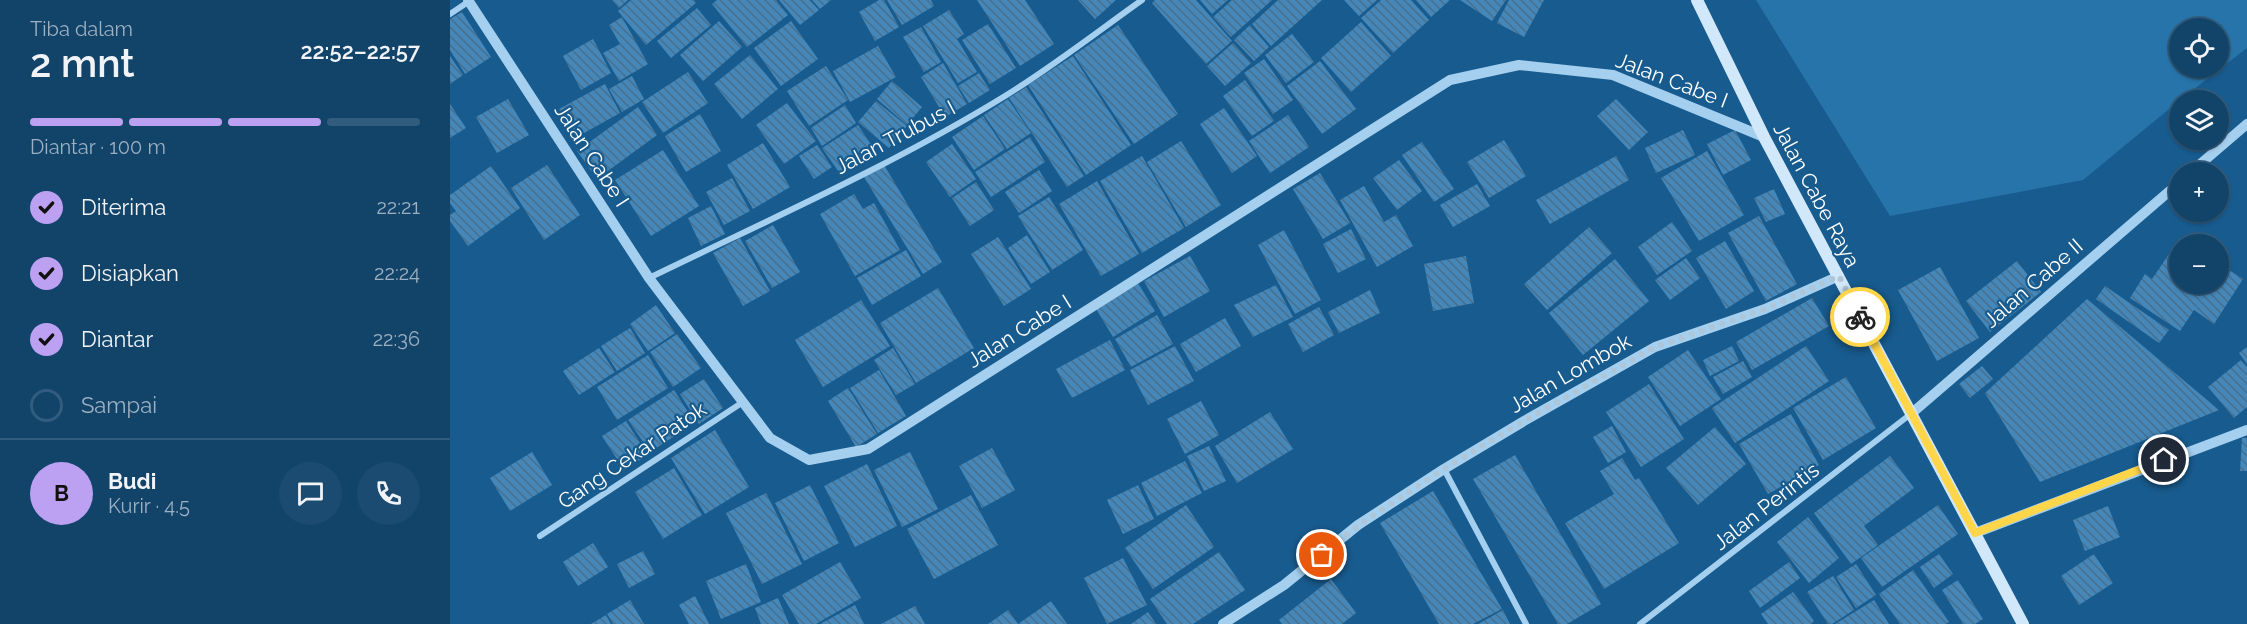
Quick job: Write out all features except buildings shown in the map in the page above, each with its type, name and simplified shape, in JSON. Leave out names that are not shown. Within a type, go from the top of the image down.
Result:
[{"type":"main road","name":"Jalan Cabe Raya","points":[[1697,0],[1764,137],[2023,624]]},
{"type":"street","name":"Jalan Trubus I","points":[[649,278],[840,185],[1005,96],[1142,0]]},
{"type":"street","name":"Jalan Cabe I","points":[[470,1],[649,278],[770,438],[809,460],[868,449],[1450,80],[1519,65],[1613,75],[1764,137]]},
{"type":"street","points":[[450,14],[470,1]]},
{"type":"street","points":[[2203,162],[2247,124]]},
{"type":"street","name":"Jalan Cabe II","points":[[1912,413],[2169,191]]},
{"type":"street","name":"Jalan Lombok","points":[[1223,624],[1284,585],[1359,525],[1444,469],[1524,421],[1655,347],[1765,309],[1839,276]]},
{"type":"street","name":"Gang Cekar Patok","points":[[540,536],[743,402]]},
{"type":"street","name":"Jalan Perintis","points":[[1640,624],[1912,413]]},
{"type":"street","points":[[1975,533],[2247,430]]},
{"type":"street","points":[[1444,469],[1526,624]]},
{"type":"shaded area","points":[[1756,0],[2247,0],[2247,48],[2229,62],[2229,18],[2169,18],[2169,78],[2208,78],[2193,90],[2169,90],[2169,109],[2083,180],[1890,216]]},
{"type":"way so far","points":[[1322,555],[1359,525],[1444,469],[1655,347],[1765,309],[1839,276],[1860,317]]},
{"type":"route","points":[[1860,317],[1975,533],[2164,460]]}]
